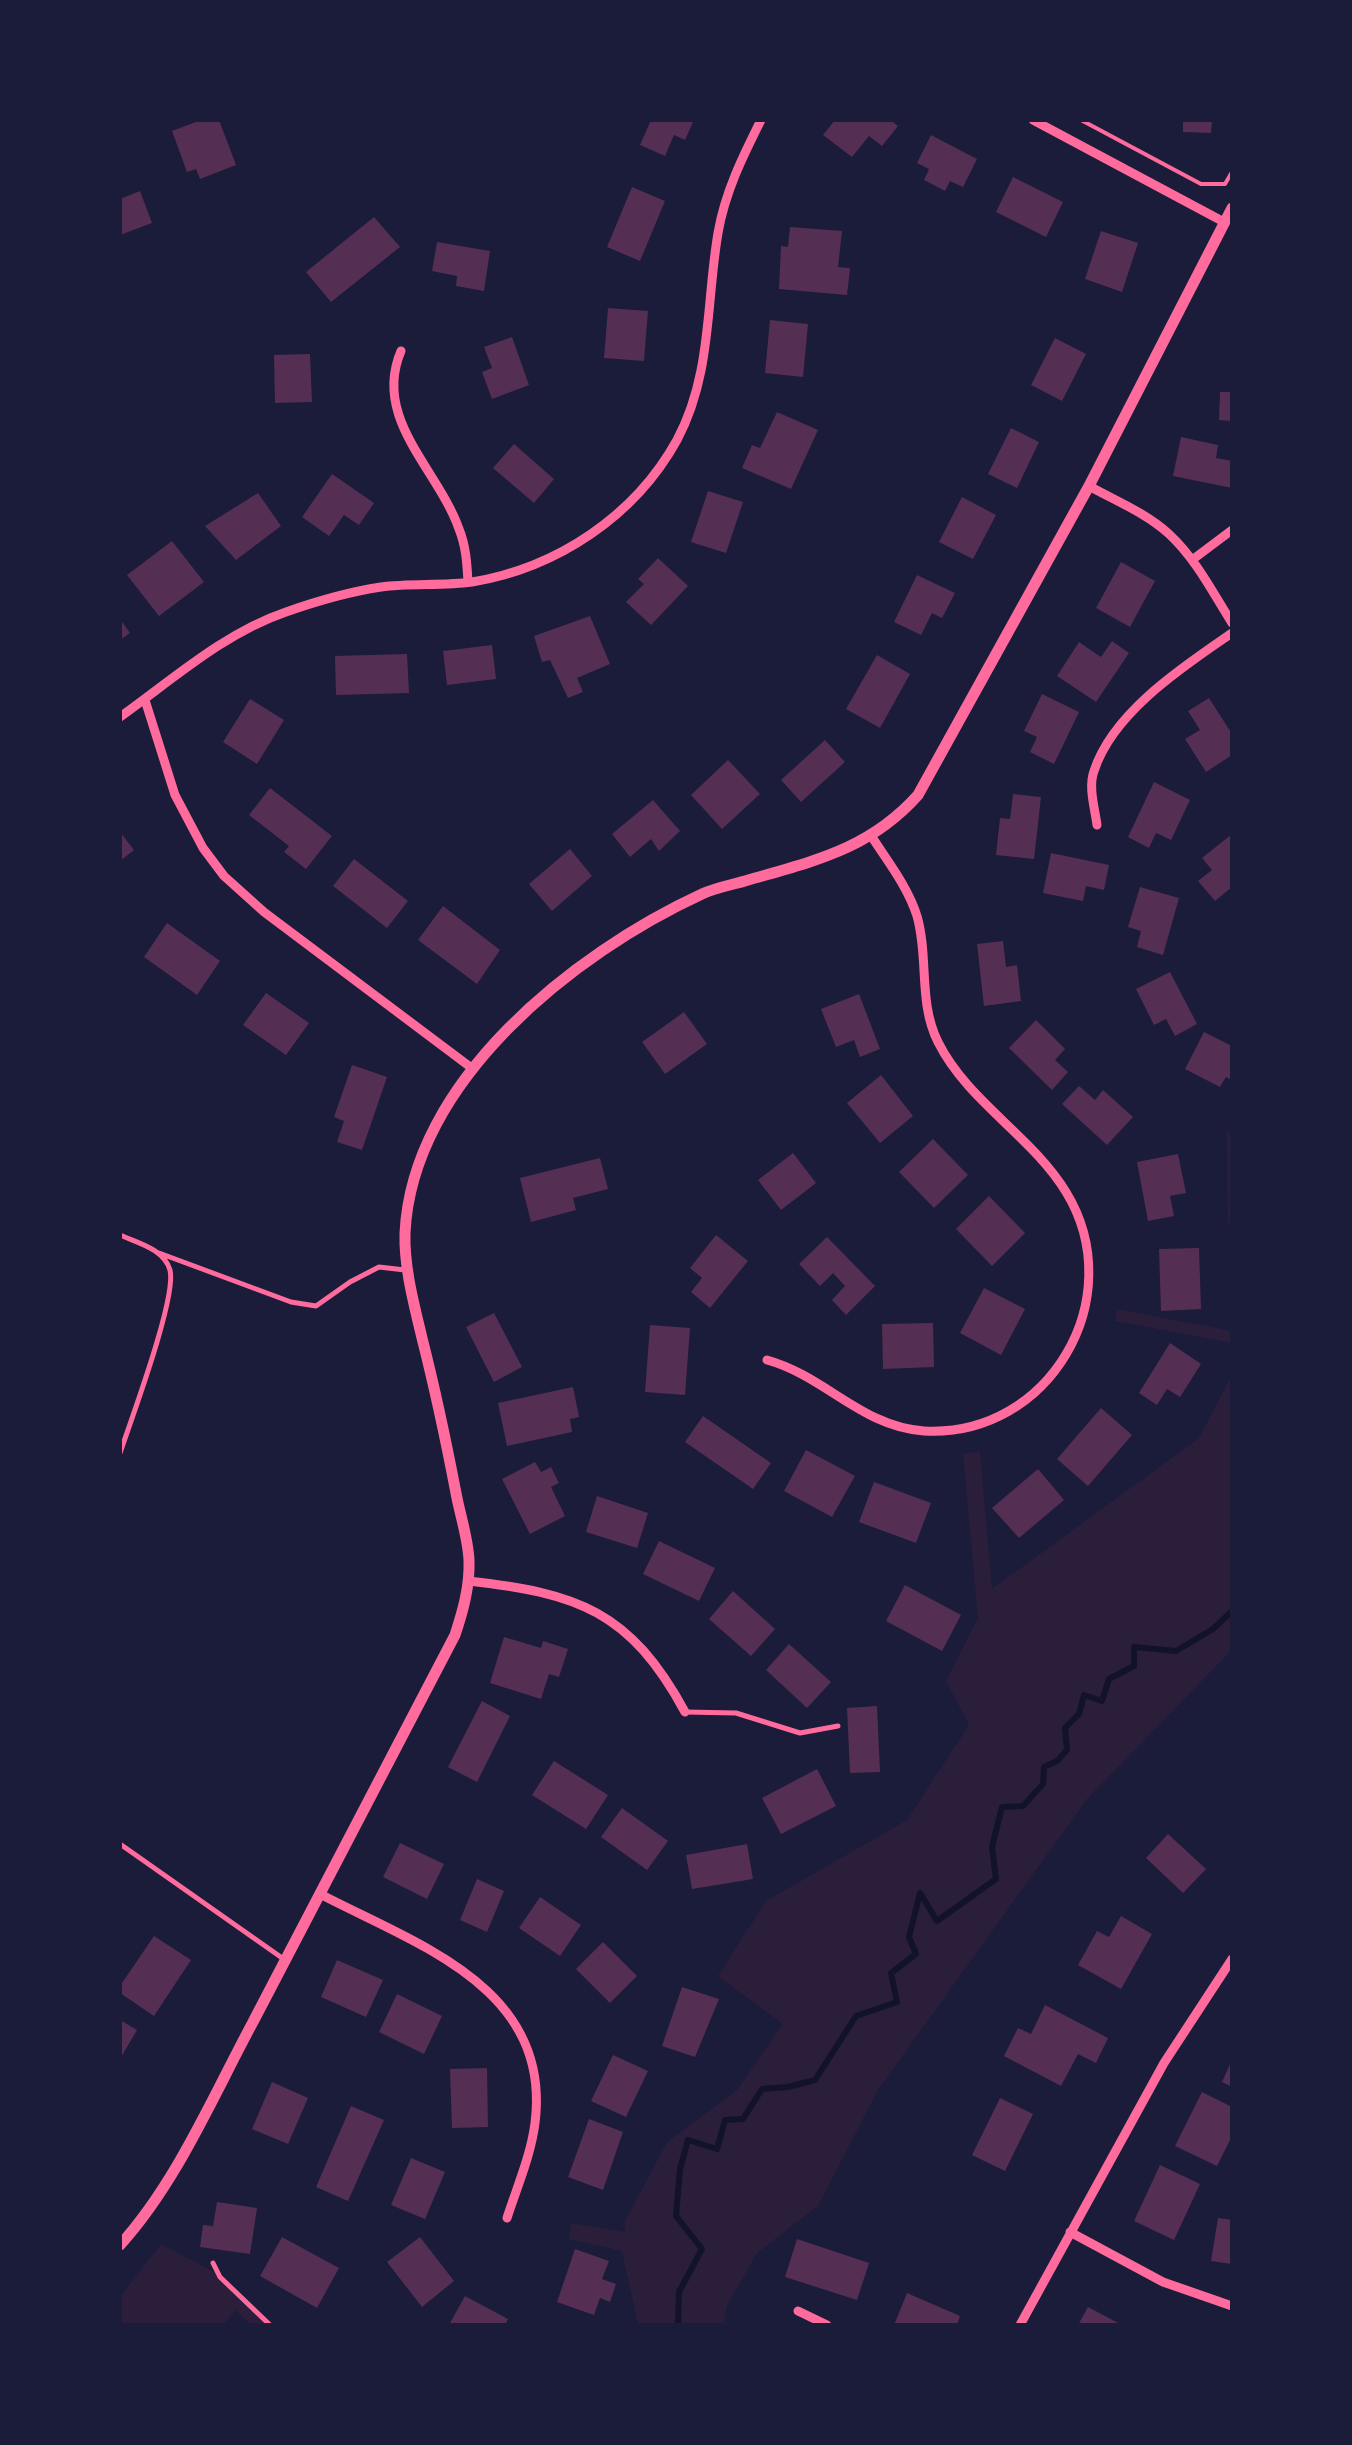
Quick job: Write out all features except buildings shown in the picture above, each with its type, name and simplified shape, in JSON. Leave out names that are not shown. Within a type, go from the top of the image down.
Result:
[{"type":"street","points":[[120,718],[222,644],[280,614],[339,595],[384,587],[468,582],[531,568],[593,533],[652,476],[676,441],[701,374],[718,232],[728,192],[761,120]]},
{"type":"street","points":[[1033,120],[1224,222]]},
{"type":"street","points":[[120,2245],[138,2224],[178,2160],[322,1895],[455,1635],[468,1581],[468,1552],[408,1270],[406,1211],[434,1129],[498,1039],[583,962],[625,934],[704,893],[840,852],[872,837],[918,795],[1089,486],[1232,208]]},
{"type":"street","points":[[401,350],[393,380],[399,421],[459,527],[467,553],[468,582]]},
{"type":"street","points":[[1089,486],[1170,534],[1192,560],[1232,623]]},
{"type":"street","points":[[1192,560],[1232,530]]},
{"type":"street","points":[[1097,826],[1094,771],[1110,742],[1130,715],[1163,683],[1232,633]]},
{"type":"street","points":[[144,700],[175,795],[203,848],[224,876],[264,912],[473,1069]]},
{"type":"street","points":[[767,1360],[812,1377],[874,1418],[904,1428],[953,1430],[1006,1414],[1049,1381],[1080,1332],[1089,1298],[1086,1239],[1066,1190],[952,1066],[938,1041],[924,991],[917,916],[908,892],[872,837]]},
{"type":"street","points":[[468,1581],[532,1588],[564,1596],[594,1610],[624,1630],[648,1654],[685,1712]]},
{"type":"street","points":[[322,1895],[466,1971],[488,1988],[508,2012],[532,2063],[536,2094],[535,2124],[507,2218]]},
{"type":"street","points":[[1020,2325],[1164,2063],[1232,1959]]},
{"type":"street","points":[[1070,2232],[1163,2282],[1232,2306]]},
{"type":"street","points":[[798,2312],[827,2325]]},
{"type":"lane","points":[[120,1236],[292,1302],[316,1306],[379,1267],[408,1270]]},
{"type":"lane","points":[[120,1453],[168,1299],[170,1270],[159,1252]]},
{"type":"lane","points":[[685,1712],[736,1713],[800,1733],[838,1726]]},
{"type":"lane","points":[[120,1844],[286,1960]]},
{"type":"lane","points":[[213,2263],[220,2277],[270,2325]]},
{"type":"path","points":[[1081,120],[1201,184],[1226,184],[1232,172]]},
{"type":"shaded area","points":[[1227,1130],[1232,1135],[1232,1243],[1228,1219]]},
{"type":"shaded area","points":[[1117,1309],[1232,1331],[1232,1343],[1115,1321]]},
{"type":"shaded area","points":[[1232,1375],[1232,1650],[1087,1799],[878,2090],[818,2206],[757,2253],[727,2306],[723,2325],[638,2325],[622,2251],[569,2239],[571,2223],[625,2232],[625,2221],[667,2142],[737,2090],[783,2024],[718,1976],[766,1901],[907,1820],[969,1725],[946,1681],[978,1618],[963,1454],[980,1451],[992,1589],[1199,1438]]},
{"type":"shaded area","points":[[161,2244],[218,2274],[270,2325],[251,2325],[235,2310],[224,2325],[120,2325],[120,2297]]},
{"type":"waterway","points":[[678,2325],[679,2292],[702,2249],[676,2216],[680,2169],[688,2140],[717,2149],[725,2120],[743,2119],[762,2089],[815,2080],[856,2016],[897,2002],[891,1973],[916,1954],[909,1937],[920,1893],[937,1921],[996,1879],[992,1847],[1002,1807],[1023,1806],[1043,1784],[1044,1767],[1067,1750],[1065,1728],[1079,1714],[1084,1695],[1102,1701],[1109,1679],[1134,1666],[1134,1647],[1176,1651],[1213,1629],[1232,1611]]}]
